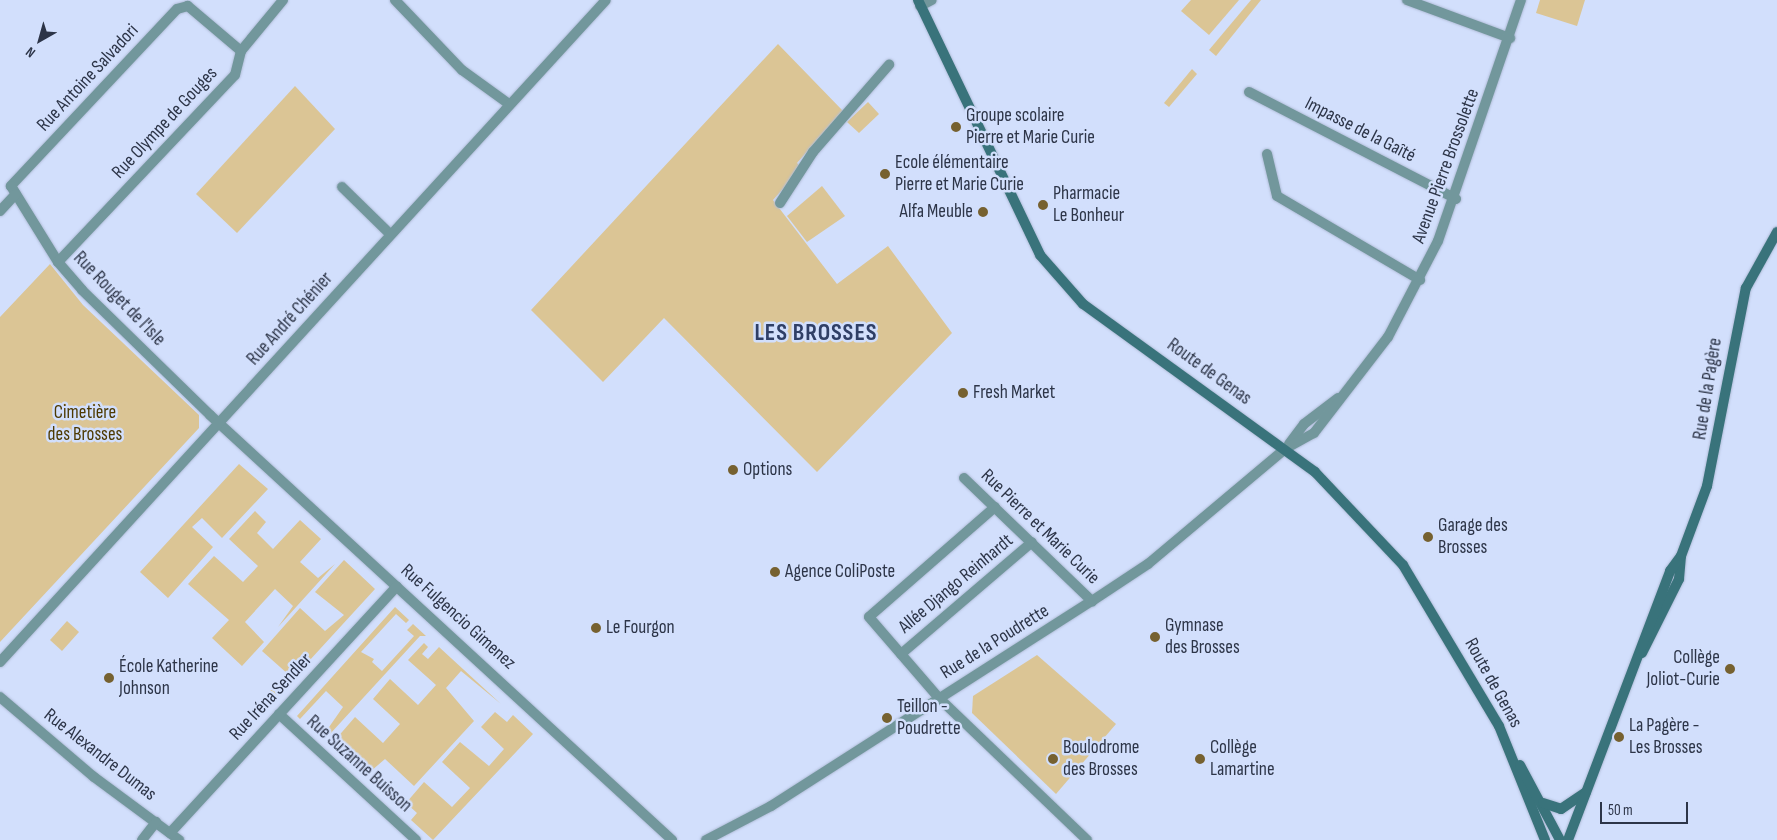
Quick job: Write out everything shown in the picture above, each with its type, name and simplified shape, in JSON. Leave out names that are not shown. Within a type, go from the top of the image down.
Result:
[{"type":"main road","name":"Route de Genas","points":[[919,3],[1026,229],[1061,281],[1083,304],[1285,449],[1321,479],[1403,565],[1465,664],[1511,752],[1543,803],[1560,840]]},
{"type":"main road","name":"Rue de la Pagère","points":[[1568,840],[1641,654],[1651,642],[1679,579],[1681,556],[1710,473],[1746,288],[1777,232]]},
{"type":"main road","name":"Route de Genas","points":[[1511,752],[1546,840]]},
{"type":"main road","points":[[1543,803],[1561,809],[1587,791]]},
{"type":"street","name":"Rue Olympe de Gouges","points":[[58,262],[234,75],[241,51],[283,0]]},
{"type":"street","points":[[395,0],[462,70],[509,104]]},
{"type":"street","name":"Rue André Chénier","points":[[0,662],[606,0]]},
{"type":"street","points":[[919,3],[932,0]]},
{"type":"street","points":[[1407,0],[1510,38]]},
{"type":"street","name":"Avenue Pierre Brossolette","points":[[1285,449],[1314,433],[1352,386],[1388,337],[1420,280],[1456,199],[1521,0]]},
{"type":"street","name":"Rue Antoine Salvadori","points":[[13,190],[177,9],[188,6],[241,51]]},
{"type":"street","points":[[780,203],[813,152],[889,64]]},
{"type":"street","name":"Impasse de la Gaîté","points":[[1249,92],[1456,199]]},
{"type":"street","points":[[1267,154],[1277,196],[1420,280]]},
{"type":"street","points":[[342,187],[390,234]]},
{"type":"street","points":[[0,211],[13,190]]},
{"type":"street","name":"Rue Rouget de l'Isle","points":[[13,190],[58,262],[218,423]]},
{"type":"street","name":"Rue Fulgencio Gimenez","points":[[218,423],[672,840]]},
{"type":"street","name":"Rue de la Poudrette","points":[[706,840],[771,806],[1148,564],[1285,449]]},
{"type":"street","name":"Rue Pierre et Marie Curie","points":[[964,478],[1092,601]]},
{"type":"street","points":[[995,507],[869,617],[939,698],[1087,840]]},
{"type":"street","name":"Allée Django Reinhardt","points":[[901,654],[1032,542]]},
{"type":"street","name":"Rue Iréna Sendler","points":[[170,833],[397,586]]},
{"type":"street","name":"Rue Alexandre Dumas","points":[[0,697],[94,777],[179,840]]},
{"type":"street","name":"Rue Suzanne Buisson","points":[[279,714],[416,840]]},
{"type":"street","points":[[142,840],[156,822]]},
{"type":"green space","points":[[1191,0],[1239,0],[1209,35],[1181,11]]},
{"type":"green space","points":[[1251,0],[1261,0],[1216,56],[1209,50]]},
{"type":"green space","points":[[1540,0],[1585,0],[1577,26],[1536,13]]},
{"type":"green space","points":[[778,44],[843,111],[797,163],[802,168],[773,200],[837,284],[888,246],[952,333],[817,472],[664,318],[603,382],[531,310]]},
{"type":"green space","points":[[1192,69],[1197,74],[1169,107],[1164,103]]},
{"type":"green space","points":[[295,86],[335,129],[237,233],[196,194]]},
{"type":"green space","points":[[868,102],[879,114],[859,133],[847,122]]},
{"type":"green space","points":[[822,186],[845,216],[807,242],[787,216]]},
{"type":"green space","name":"Cimetière des Brosses","points":[[50,264],[83,305],[199,415],[199,428],[0,642],[0,317]]},
{"type":"green space","points":[[239,464],[268,489],[222,538],[202,518],[192,527],[213,547],[168,598],[140,572]]},
{"type":"green space","points":[[255,511],[266,522],[257,533],[273,549],[300,520],[321,539],[300,562],[318,578],[335,564],[278,627],[293,606],[275,589],[245,622],[264,642],[242,666],[212,638],[229,620],[188,584],[214,556],[243,582],[258,566],[229,539]]},
{"type":"green space","points":[[344,560],[375,589],[276,697],[270,691],[289,675],[262,651],[300,608],[325,631],[344,615],[315,592]]},
{"type":"green space","points":[[395,607],[409,620],[406,623],[396,614],[361,652],[374,659],[372,662],[382,671],[414,636],[407,630],[413,624],[426,636],[420,636],[330,734],[327,730],[343,707],[326,691],[300,719],[297,716]]},
{"type":"green space","points":[[67,621],[79,632],[62,651],[50,640]]},
{"type":"green space","points":[[424,643],[428,647],[422,654],[428,659],[439,647],[501,704],[461,671],[446,688],[474,721],[414,786],[385,759],[364,777],[340,755],[346,748],[336,739],[355,717],[383,743],[400,724],[373,699],[390,679],[418,705],[436,685],[408,660]]},
{"type":"green space","name":"Boulodrome des Brosses","points":[[1037,655],[1116,724],[1056,794],[972,713],[973,696]]},
{"type":"green space","points":[[495,712],[507,722],[513,715],[533,734],[433,840],[411,820],[417,813],[406,803],[424,782],[452,807],[470,788],[442,762],[460,742],[489,766],[504,749],[481,727]]},
{"type":"place","name":"Groupe scolaire Pierre et Marie Curie","points":[[956,127]]},
{"type":"place","name":"Ecole élémentaire Pierre et Marie Curie","points":[[885,174]]},
{"type":"place","name":"Pharmacie Le Bonheur","points":[[1043,205]]},
{"type":"place","name":"Alfa Meuble","points":[[983,212]]},
{"type":"place","name":"Fresh Market","points":[[963,393]]},
{"type":"place","name":"Options","points":[[733,470]]},
{"type":"place","name":"Garage des Brosses","points":[[1428,537]]},
{"type":"place","name":"Agence ColiPoste","points":[[775,572]]},
{"type":"place","name":"Le Fourgon","points":[[596,628]]},
{"type":"place","name":"Gymnase des Brosses","points":[[1155,637]]},
{"type":"place","name":"Collège Joliot-Curie","points":[[1730,669]]},
{"type":"place","name":"École Katherine Johnson","points":[[109,678]]},
{"type":"place","name":"Teillon - Poudrette","points":[[887,718]]},
{"type":"place","name":"La Pagère - Les Brosses","points":[[1619,737]]},
{"type":"place","name":"Boulodrome des Brosses","points":[[1053,759]]},
{"type":"place","name":"Collège Lamartine","points":[[1200,759]]},
{"type":"district","name":"LES BROSSES","points":[[816,333]]}]
